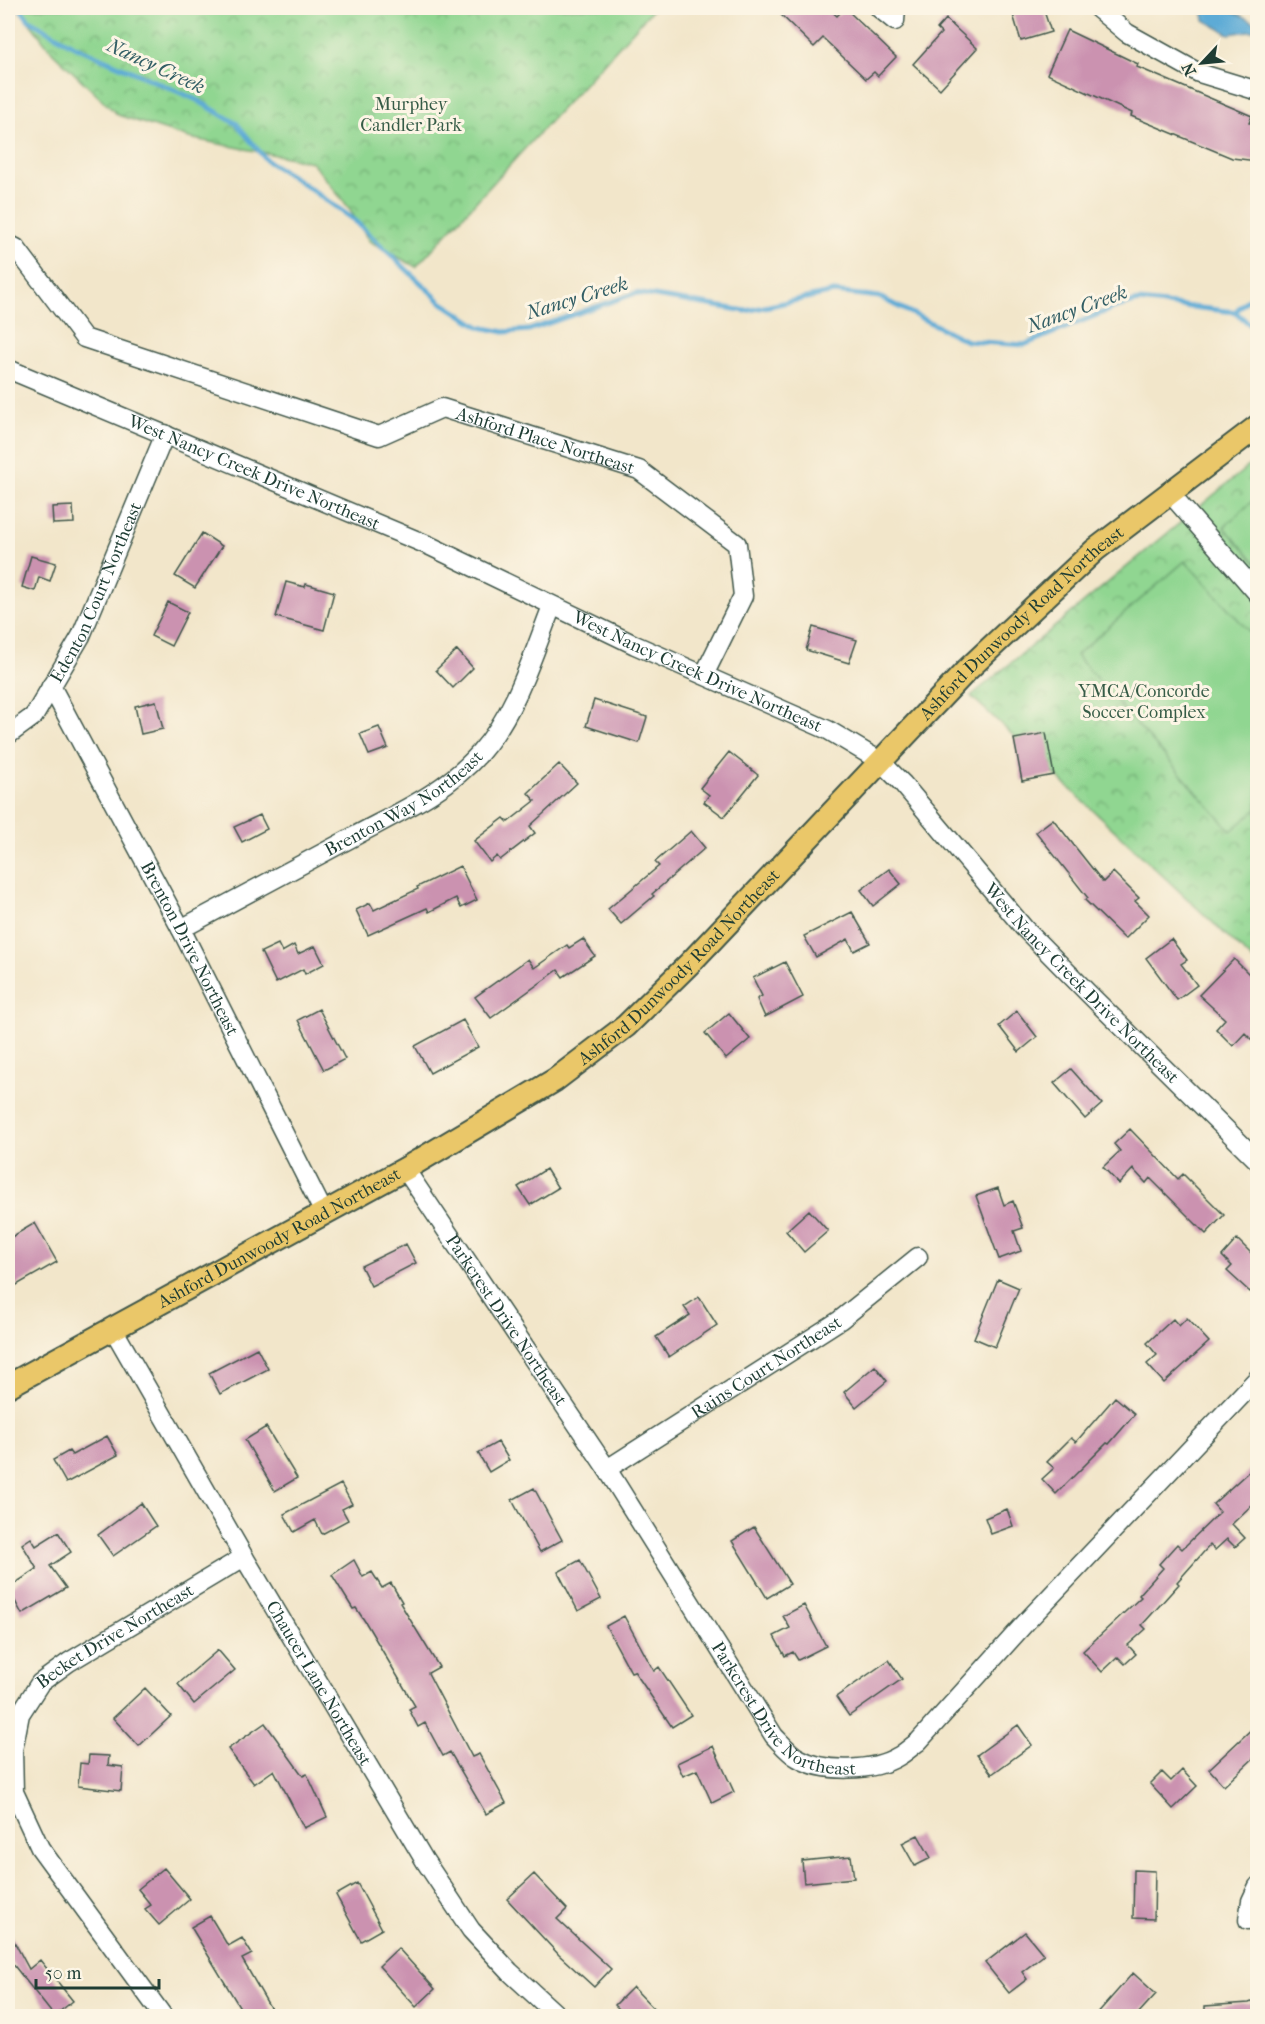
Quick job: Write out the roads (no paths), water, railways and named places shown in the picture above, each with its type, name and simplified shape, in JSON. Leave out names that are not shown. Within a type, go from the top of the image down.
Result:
[{"type":"main road","name":"Ashford Dunwoody Road Northeast","points":[[8,1386],[112,1327],[405,1169],[555,1080],[626,1026],[690,963],[967,670],[1095,550],[1257,426]]},
{"type":"street","points":[[879,8],[895,21],[896,8]]},
{"type":"street","points":[[1097,8],[1127,33],[1199,73],[1257,90]]},
{"type":"street","name":"Ashford Place Northeast","points":[[8,244],[16,248],[84,338],[378,436],[442,408],[639,470],[736,544],[743,596],[704,675]]},
{"type":"street","name":"West Nancy Creek Drive Northeast","points":[[8,369],[430,546],[552,606],[828,730],[880,761],[903,784],[1024,928],[1257,1161]]},
{"type":"street","name":"Edenton Court Northeast","points":[[8,735],[34,716],[81,636],[165,434]]},
{"type":"street","points":[[1169,492],[1257,594]]},
{"type":"street","name":"Brenton Way Northeast","points":[[182,929],[413,805],[451,781],[480,754],[502,724],[522,683],[552,606]]},
{"type":"street","name":"Brenton Drive Northeast","points":[[51,686],[182,929],[324,1213]]},
{"type":"street","name":"Parkcrest Drive Northeast","points":[[405,1169],[608,1469],[774,1736],[796,1757],[817,1767],[844,1769],[870,1766],[898,1757],[918,1742],[1036,1612],[1257,1378]]},
{"type":"street","name":"Rains Court Northeast","points":[[608,1469],[840,1320],[918,1257]]},
{"type":"street","name":"Chaucer Lane Northeast","points":[[112,1327],[244,1557],[425,1861],[471,1930],[510,1972],[558,2016]]},
{"type":"street","name":"Becket Drive Northeast","points":[[163,2016],[40,1848],[14,1792],[13,1750],[20,1714],[40,1683],[69,1662],[244,1557]]},
{"type":"street","points":[[1248,1920],[1251,1900],[1257,1886]]},
{"type":"water","points":[[1202,8],[1227,8],[1255,22],[1257,30],[1229,34],[1204,20]]},
{"type":"waterway","name":"Nancy Creek","points":[[20,8],[29,20],[74,46],[197,100],[237,124],[267,161],[353,219],[441,302],[480,327],[504,332],[529,330],[636,293],[746,311],[834,292],[879,297],[967,341],[1024,345],[1116,307],[1139,301],[1235,312],[1258,331]]},
{"type":"waterway","points":[[1235,312],[1258,289]]},
{"type":"park label","name":"Murphey Candler Park","points":[[411,114]]},
{"type":"park label","name":"YMCA/Concorde Soccer Complex","points":[[1144,701]]}]
